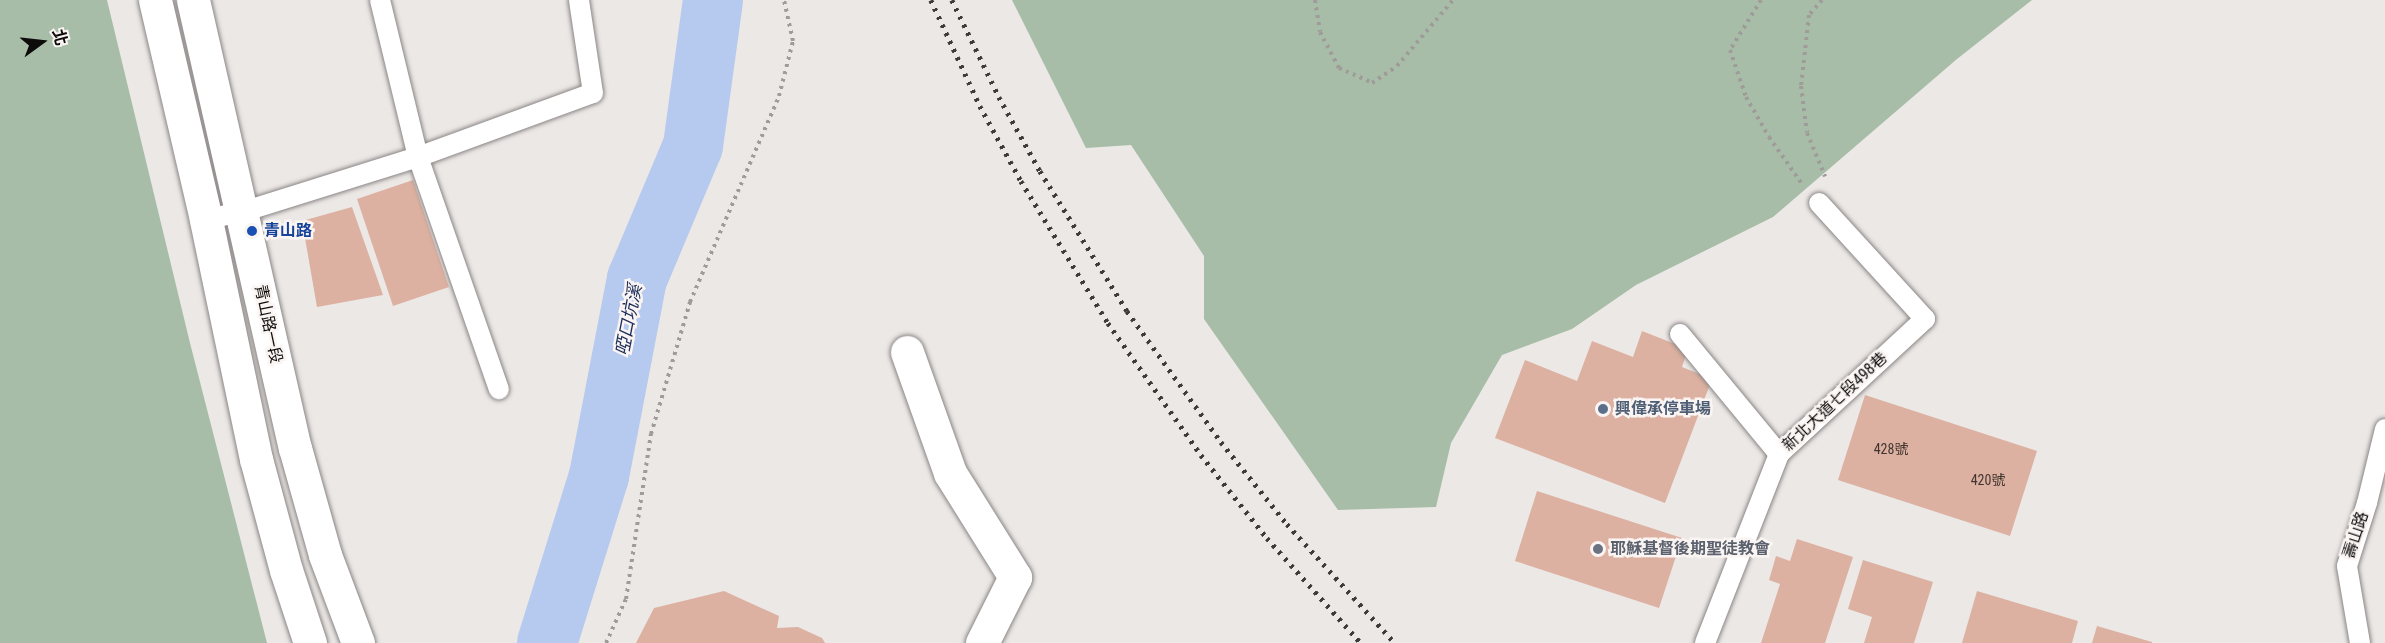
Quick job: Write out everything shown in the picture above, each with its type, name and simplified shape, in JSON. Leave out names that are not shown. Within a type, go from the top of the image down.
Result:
[{"type":"street","points":[[155,0],[206,220],[256,459],[286,570],[310,643]]},
{"type":"street","name":"青山路一段","points":[[193,0],[296,448],[326,555],[358,643]]},
{"type":"street","points":[[908,352],[950,473],[1015,577],[982,643]]},
{"type":"lane","points":[[380,0],[418,157],[500,389]]},
{"type":"lane","points":[[206,220],[243,211],[418,157],[592,93],[579,0]]},
{"type":"lane","name":"新北大道七段498巷","points":[[1705,643],[1779,454],[1925,319],[1819,203]]},
{"type":"lane","points":[[1680,334],[1779,454]]},
{"type":"lane","name":"壽山路","points":[[2360,643],[2346,566],[2367,503],[2385,429]]},
{"type":"path","points":[[606,643],[626,599],[651,434],[690,302],[779,96],[794,41],[784,0]]},
{"type":"path","points":[[1315,0],[1320,32],[1340,68],[1372,83],[1397,66],[1453,0]]},
{"type":"path","points":[[1761,0],[1730,50],[1746,97],[1769,137],[1792,171],[1819,203],[1833,191],[1807,132],[1801,86],[1809,15],[1822,0]]},
{"type":"green space","points":[[0,0],[107,0],[190,343],[267,643],[0,643]]},
{"type":"green space","points":[[1012,0],[2032,0],[1957,59],[1773,217],[1636,285],[1572,329],[1502,355],[1451,443],[1436,507],[1338,510],[1204,319],[1204,256],[1131,145],[1086,148]]},
{"type":"building","points":[[413,180],[449,287],[393,306],[357,199]]},
{"type":"building","points":[[352,207],[383,295],[317,307],[302,221]]},
{"type":"building","name":"興偉承停車場","points":[[1642,331],[1688,349],[1682,367],[1712,379],[1665,503],[1495,438],[1525,360],[1577,381],[1592,341],[1633,357]]},
{"type":"building","points":[[1865,395],[2037,451],[2010,536],[1838,480]]},
{"type":"building","name":"耶穌基督後期聖徒教會","points":[[1537,491],[1682,538],[1659,608],[1515,561]]},
{"type":"building","points":[[1797,539],[1853,557],[1825,643],[1761,643],[1780,584],[1769,580],[1776,556],[1790,561]]},
{"type":"building","points":[[1863,560],[1933,582],[1914,643],[1864,643],[1872,617],[1848,609]]},
{"type":"building","points":[[724,591],[779,616],[777,628],[798,627],[822,638],[825,643],[636,643],[654,608]]},
{"type":"building","points":[[1977,591],[2078,621],[2072,643],[1962,643]]},
{"type":"building","points":[[2097,626],[2152,642],[2152,643],[2092,643]]},
{"type":"waterway","name":"啞口坑溪","points":[[547,643],[599,476],[637,279],[693,146],[713,0]]},
{"type":"railway","points":[[931,0],[980,106],[1021,181],[1108,323],[1201,455],[1267,538],[1361,643]]},
{"type":"railway","points":[[952,0],[999,97],[1040,171],[1127,311],[1221,442],[1287,524],[1395,643]]},
{"type":"place","name":"青山路","points":[[252,231]]},
{"type":"place","name":"興偉承停車場","points":[[1603,409]]},
{"type":"place","name":"耶穌基督後期聖徒教會","points":[[1598,549]]}]
